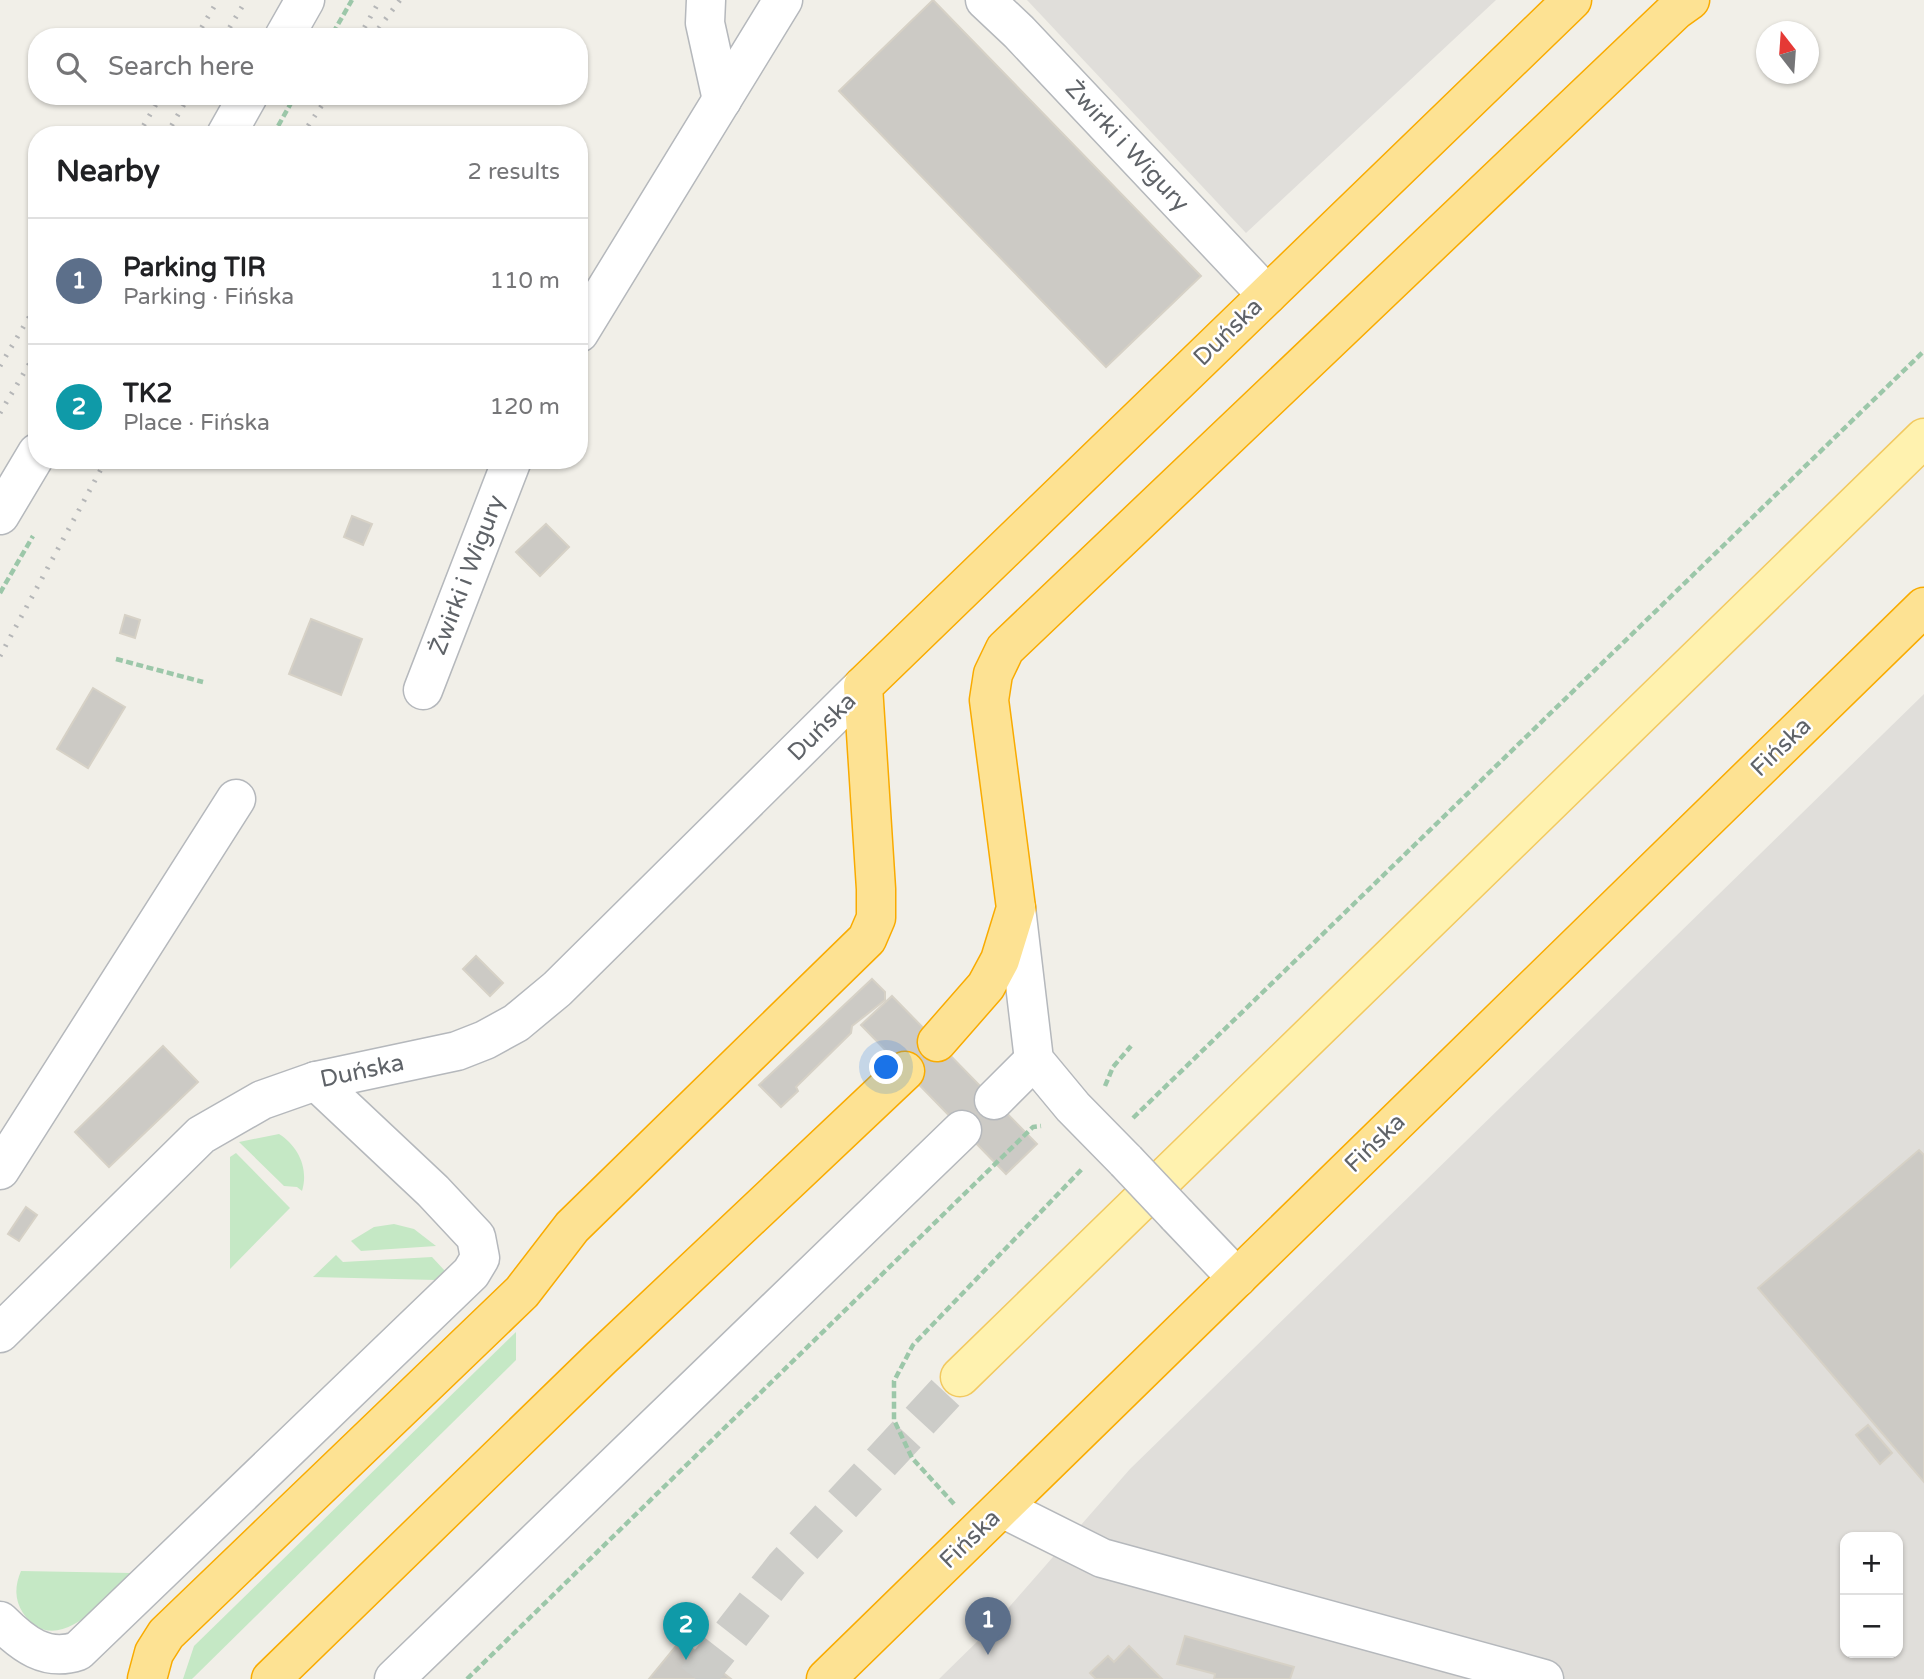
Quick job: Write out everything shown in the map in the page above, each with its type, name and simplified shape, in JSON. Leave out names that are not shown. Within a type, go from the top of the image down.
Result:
[{"type":"highway","name":"Duńska","points":[[863,686],[1572,0]]},
{"type":"highway","points":[[937,1042],[986,986],[1000,960],[1016,908],[989,700],[993,674],[1005,649],[1665,19],[1690,0]]},
{"type":"highway","name":"Fińska","points":[[826,1679],[1924,607]]},
{"type":"highway","points":[[148,1679],[154,1653],[166,1634],[522,1292],[572,1227],[867,939],[876,918],[876,889],[863,686]]},
{"type":"highway","points":[[271,1679],[601,1358],[905,1071]]},
{"type":"main road","points":[[960,1377],[1924,438]]},
{"type":"street","points":[[289,28],[305,0]]},
{"type":"street","points":[[705,0],[705,23],[722,100]]},
{"type":"street","points":[[588,318],[783,0]]},
{"type":"street","name":"Żwirki i Wigury","points":[[985,0],[1019,32],[1267,295]]},
{"type":"street","points":[[231,126],[243,105]]},
{"type":"street","points":[[0,515],[28,468]]},
{"type":"street","name":"Żwirki i Wigury","points":[[423,690],[509,469]]},
{"type":"street","name":"Duńska","points":[[0,1333],[201,1135],[262,1100],[316,1081],[457,1051],[516,1023],[557,989],[863,686]]},
{"type":"street","points":[[0,1170],[236,799]]},
{"type":"street","points":[[1016,908],[1034,1060],[1237,1278]]},
{"type":"street","points":[[994,1100],[1034,1060]]},
{"type":"street","points":[[0,1621],[29,1646],[47,1655],[63,1656],[78,1651],[471,1273],[480,1258],[476,1237],[433,1191],[316,1081]]},
{"type":"street","points":[[394,1679],[962,1130]]},
{"type":"street","points":[[990,1519],[1102,1558],[1544,1679]]},
{"type":"path","points":[[335,28],[352,0]]},
{"type":"path","points":[[279,126],[290,105]]},
{"type":"path","points":[[990,1519],[912,1458],[894,1420],[894,1381],[913,1345],[1117,1152],[1924,351]]},
{"type":"path","points":[[116,659],[203,682]]},
{"type":"path","points":[[1107,1092],[1105,1083],[1113,1067],[1131,1046]]},
{"type":"path","points":[[467,1679],[1033,1127],[1046,1124]]},
{"type":"shaded area","points":[[1027,0],[1496,0],[1246,233]]},
{"type":"shaded area","points":[[1924,694],[1924,1679],[939,1679],[989,1630],[1130,1469]]},
{"type":"green space","points":[[279,1134],[292,1145],[300,1158],[304,1174],[302,1191],[297,1187],[284,1186],[239,1142]]},
{"type":"green space","points":[[236,1153],[290,1208],[230,1269],[230,1157]]},
{"type":"green space","points":[[394,1224],[414,1229],[436,1246],[361,1251],[351,1241],[374,1227]]},
{"type":"green space","points":[[336,1255],[343,1262],[432,1257],[445,1271],[436,1280],[313,1277]]},
{"type":"green space","points":[[516,1332],[516,1360],[192,1679],[183,1679],[194,1646]]},
{"type":"green space","points":[[21,1571],[132,1573],[81,1620],[65,1628],[50,1631],[36,1626],[20,1608],[16,1592]]},
{"type":"building","points":[[933,0],[1201,276],[1106,367],[839,91]]},
{"type":"building","points":[[352,516],[372,524],[363,545],[344,537]]},
{"type":"building","points":[[546,524],[569,547],[540,576],[516,552]]},
{"type":"building","points":[[125,615],[140,620],[135,638],[120,633]]},
{"type":"building","points":[[311,619],[362,639],[341,695],[289,674]]},
{"type":"building","points":[[93,688],[125,707],[88,768],[57,749]]},
{"type":"building","points":[[476,956],[503,983],[490,996],[463,969]]},
{"type":"building","points":[[872,979],[885,992],[885,1000],[852,1026],[851,1033],[796,1087],[798,1091],[781,1107],[759,1085]]},
{"type":"building","points":[[892,996],[1037,1144],[1006,1174],[861,1025]]},
{"type":"building","points":[[163,1046],[198,1082],[109,1167],[75,1132]]},
{"type":"building","points":[[1919,1150],[1924,1155],[1924,1482],[1758,1288]]},
{"type":"building","points":[[26,1207],[37,1215],[19,1241],[8,1234]]},
{"type":"building","points":[[1868,1425],[1892,1453],[1880,1464],[1856,1435]]},
{"type":"building","points":[[1185,1636],[1294,1667],[1290,1679],[1214,1679],[1215,1674],[1177,1664]]},
{"type":"building","points":[[681,1640],[731,1679],[649,1679]]},
{"type":"building","points":[[1129,1646],[1162,1679],[1096,1679],[1090,1673],[1108,1656],[1114,1662]]},
{"type":"tunnel","points":[[696,1679],[784,1567],[960,1377]]},
{"type":"railway","points":[[201,28],[218,0]]},
{"type":"railway","points":[[229,28],[246,0]]},
{"type":"railway","points":[[364,28],[380,0]]},
{"type":"railway","points":[[379,28],[400,0]]},
{"type":"railway","points":[[143,126],[156,105]]},
{"type":"railway","points":[[171,126],[184,105]]},
{"type":"railway","points":[[308,126],[322,105]]},
{"type":"railway","points":[[0,366],[28,319]]},
{"type":"railway","points":[[0,413],[28,366]]},
{"type":"railway","points":[[0,656],[101,469]]},
{"type":"place","name":"Parking TIR","points":[[988,1655]]},
{"type":"place","name":"TK2","points":[[686,1660]]}]
